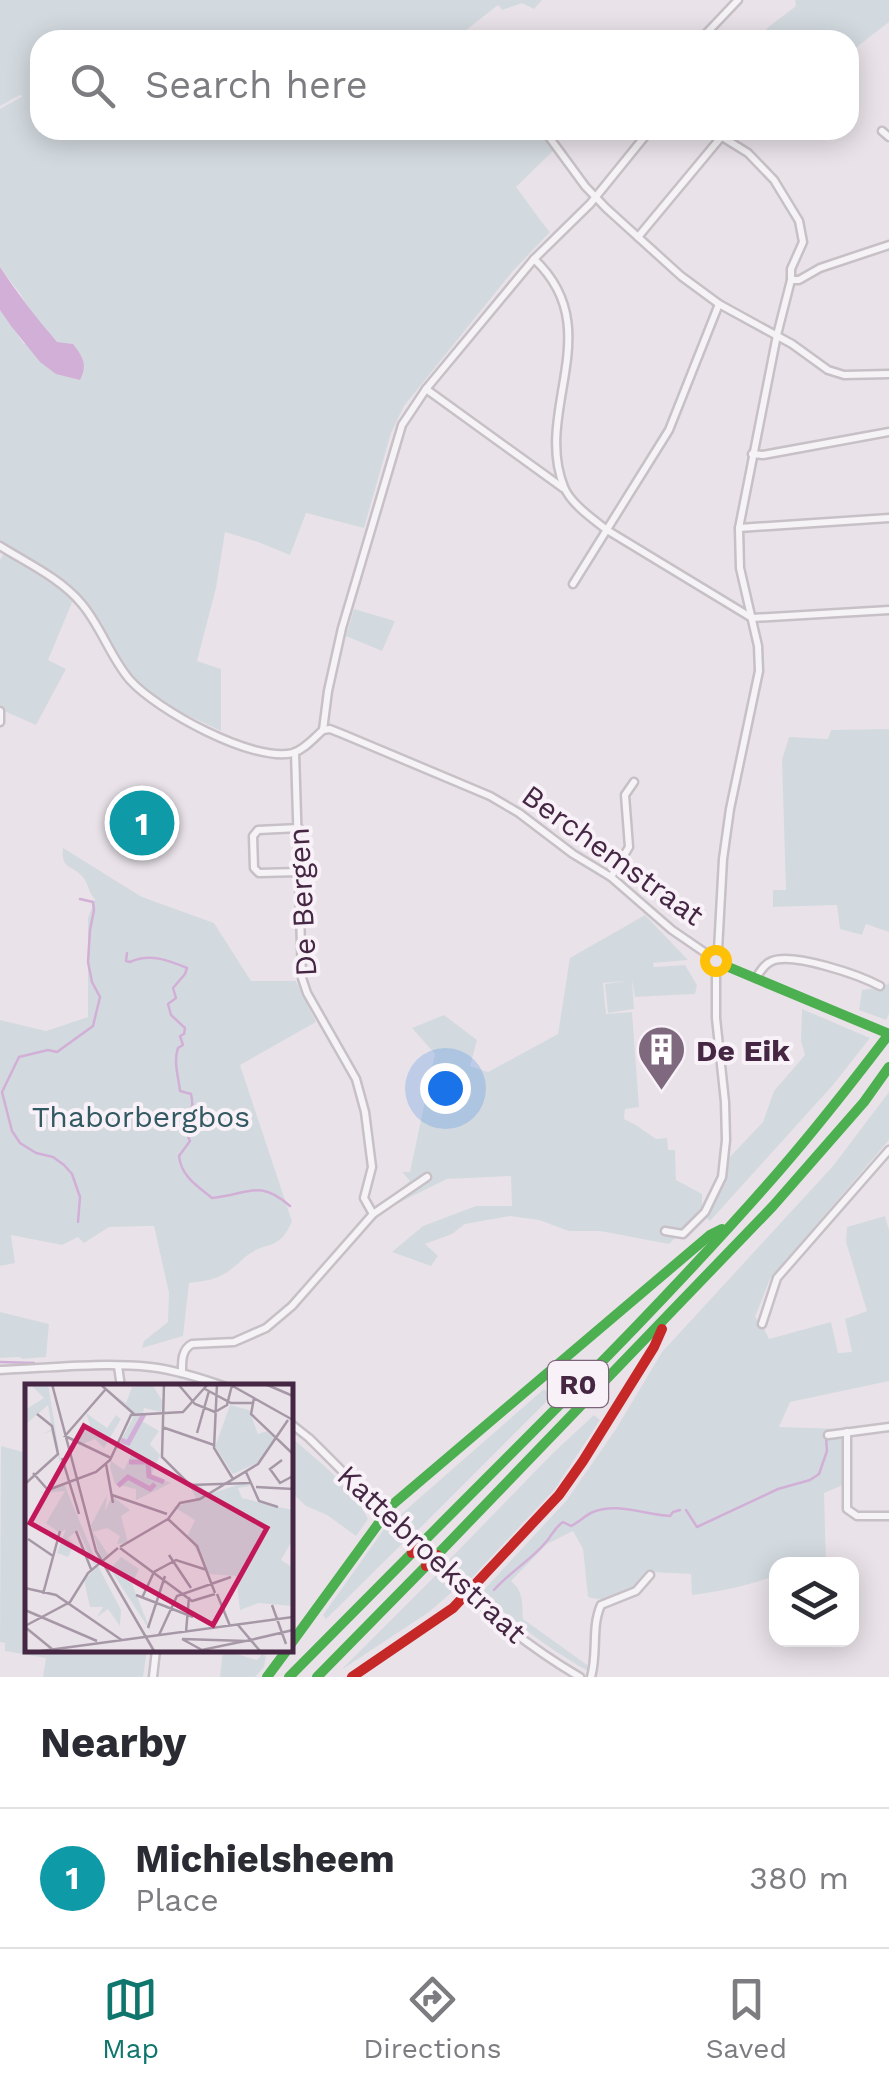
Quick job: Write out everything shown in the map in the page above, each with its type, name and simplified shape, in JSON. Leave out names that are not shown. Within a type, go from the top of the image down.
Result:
[{"type":"main road","name":"Berchemstraat","points":[[712,952],[724,954],[721,969],[705,965],[712,952]]},
{"type":"main road","points":[[721,969],[756,978],[889,1034]]},
{"type":"main road","name":"R0","points":[[289,1677],[732,1224],[829,1112],[889,1034]]},
{"type":"main road","name":"R0","points":[[316,1677],[773,1206],[864,1102],[889,1067]]},
{"type":"main road","points":[[292,1641],[384,1513],[710,1235],[732,1224]]},
{"type":"main road","points":[[352,1677],[453,1608],[559,1495],[654,1347],[666,1319]]},
{"type":"main road","points":[[267,1677],[284,1652]]},
{"type":"street","points":[[710,30],[738,0]]},
{"type":"street","points":[[882,131],[889,138]]},
{"type":"street","points":[[552,140],[595,196],[681,276],[720,304],[792,344],[828,370],[844,375],[889,374]]},
{"type":"street","points":[[0,546],[62,585],[80,602],[124,673],[165,710],[259,752],[273,754],[304,748],[324,730],[339,642],[394,444],[411,409],[534,259],[590,204],[642,140]]},
{"type":"street","points":[[638,237],[719,140]]},
{"type":"street","points":[[712,952],[730,809],[759,671],[758,646],[740,568],[739,528],[791,269],[803,242],[799,221],[774,180],[728,140]]},
{"type":"street","points":[[791,280],[889,246]]},
{"type":"street","points":[[534,259],[559,292],[568,323],[557,452],[565,489]]},
{"type":"street","points":[[574,584],[669,430],[720,304]]},
{"type":"street","points":[[426,389],[565,489],[586,514],[607,530],[752,618],[889,610]]},
{"type":"street","points":[[752,454],[889,432]]},
{"type":"street","points":[[739,528],[889,518]]},
{"type":"street","points":[[0,711],[0,722]]},
{"type":"street","name":"Berchemstraat","points":[[324,730],[330,729],[490,796],[611,877],[672,930],[712,952]]},
{"type":"street","name":"De Bergen","points":[[295,752],[302,978],[356,1079],[368,1128],[372,1167],[364,1198],[373,1214]]},
{"type":"street","points":[[611,877],[629,847],[625,795],[634,782]]},
{"type":"street","points":[[298,828],[258,830],[253,836],[254,868],[258,873],[300,872]]},
{"type":"street","points":[[756,978],[766,964],[776,959],[839,969],[880,986]]},
{"type":"street","points":[[665,1231],[683,1234],[694,1226],[722,1177],[725,1102],[716,1018],[721,969]]},
{"type":"street","points":[[762,1324],[777,1278],[889,1150]]},
{"type":"street","points":[[182,1373],[182,1356],[192,1344],[234,1342],[266,1328],[292,1306],[373,1214],[427,1177]]},
{"type":"street","points":[[118,1366],[121,1384]]},
{"type":"street","points":[[0,1370],[151,1368],[217,1384]]},
{"type":"street","name":"Kattebroekstraat","points":[[292,1425],[467,1593],[526,1642],[580,1677]]},
{"type":"street","points":[[828,1434],[889,1428]]},
{"type":"street","points":[[846,1432],[847,1509],[857,1516],[889,1516]]},
{"type":"street","points":[[592,1677],[601,1604],[636,1590],[650,1575]]},
{"type":"street","points":[[153,1677],[156,1652]]},
{"type":"green space","points":[[0,0],[542,0],[534,9],[522,3],[502,10],[498,5],[466,30],[30,30],[30,140],[548,140],[552,145],[553,151],[516,187],[550,232],[512,272],[404,406],[391,433],[364,528],[306,513],[290,555],[225,532],[216,588],[197,661],[221,669],[221,731],[168,705],[144,688],[78,594],[51,572],[0,542],[0,310],[24,344],[73,344],[57,343],[0,267],[0,109],[23,96],[0,106]]},
{"type":"green space","points":[[795,0],[889,0],[889,22],[859,45],[859,30],[767,30],[796,6]]},
{"type":"green space","points":[[4,553],[73,600],[48,660],[66,669],[36,725],[4,711],[0,705],[0,560]]},
{"type":"green space","points":[[354,609],[395,621],[382,651],[346,636]]},
{"type":"green space","points":[[889,729],[889,932],[866,924],[862,935],[840,929],[837,905],[773,907],[773,890],[786,890],[782,760],[789,737],[828,739],[831,730]]},
{"type":"green space","name":"Thaborbergbos","points":[[63,848],[142,897],[214,923],[251,981],[296,981],[316,1022],[240,1065],[292,1221],[287,1231],[278,1241],[246,1256],[224,1274],[189,1283],[183,1336],[142,1348],[144,1341],[168,1322],[169,1293],[154,1226],[109,1227],[84,1243],[78,1237],[62,1245],[11,1235],[15,1263],[0,1266],[0,1020],[46,1031],[88,1017],[88,918],[95,899],[84,879],[65,863]]},
{"type":"green space","points":[[645,915],[688,960],[653,963],[654,967],[685,965],[697,985],[695,994],[635,997],[632,980],[634,1009],[608,1013],[605,984],[627,981],[603,983],[606,1014],[632,1012],[639,1107],[625,1109],[624,1119],[656,1139],[667,1138],[668,1150],[675,1150],[676,1180],[702,1194],[702,1212],[669,1244],[600,1231],[569,1231],[539,1220],[510,1216],[465,1224],[452,1234],[425,1244],[438,1256],[431,1266],[392,1252],[423,1226],[476,1206],[512,1206],[511,1176],[447,1179],[380,1212],[377,1207],[410,1181],[402,1172],[410,1172],[435,1054],[412,1028],[444,1015],[477,1040],[470,1066],[488,1072],[558,1034],[570,958]]},
{"type":"green space","points":[[889,983],[886,1020],[859,1010],[862,990]]},
{"type":"green space","points":[[802,1009],[870,1038],[833,1085],[710,1221],[705,1217],[727,1160],[763,1122],[774,1091],[805,1055],[801,1041]]},
{"type":"green space","points":[[889,1092],[889,1140],[770,1279],[755,1317],[769,1339],[831,1322],[838,1353],[852,1352],[845,1319],[867,1311],[846,1242],[847,1227],[885,1216],[889,1230],[889,1381],[790,1402],[779,1427],[844,1429],[843,1485],[824,1493],[826,1557],[769,1557],[769,1578],[692,1595],[691,1574],[650,1572],[622,1594],[597,1599],[588,1597],[583,1549],[573,1531],[547,1544],[511,1581],[520,1594],[523,1619],[590,1667],[588,1671],[533,1635],[481,1593],[566,1501],[616,1429],[662,1352],[833,1166]]},
{"type":"green space","points":[[0,1312],[49,1324],[46,1357],[0,1358]]},
{"type":"green space","points":[[544,1389],[552,1396],[415,1533],[399,1516]]},
{"type":"green space","points":[[594,1415],[600,1420],[555,1489],[467,1583],[446,1563]]},
{"type":"green space","points":[[292,1438],[353,1495],[368,1519],[356,1536],[327,1515],[306,1506],[292,1493]]},
{"type":"green space","points":[[1,1446],[25,1452],[25,1652],[147,1652],[143,1677],[43,1677],[46,1658],[5,1651],[5,1643],[0,1642]]},
{"type":"green space","points":[[387,1525],[404,1542],[326,1619],[323,1615]]},
{"type":"green space","points":[[437,1574],[452,1592],[429,1612],[341,1670]]},
{"type":"green space","points":[[223,1652],[257,1660],[262,1654],[266,1656],[264,1667],[255,1677],[220,1677]]},
{"type":"shaded area","points":[[0,267],[57,342],[73,344],[84,365],[80,380],[56,374],[40,362],[11,326],[0,310]]},
{"type":"waterway","points":[[78,1222],[80,1197],[72,1174],[53,1157],[20,1143],[12,1131],[2,1092],[19,1057],[48,1050],[57,1052],[93,1026],[100,997],[88,962],[94,910],[93,902],[80,899]]},
{"type":"waterway","points":[[127,953],[126,961],[152,958],[187,968],[173,988],[176,998],[168,1004],[171,1015],[185,1028],[176,1059],[180,1091],[191,1094],[192,1103],[187,1129],[190,1141],[179,1156],[186,1175],[212,1198],[261,1190],[290,1206]]},
{"type":"waterway","points":[[0,1362],[34,1363]]},
{"type":"waterway","points":[[686,1510],[697,1527],[778,1489],[810,1480],[819,1474],[827,1451],[826,1438]]},
{"type":"waterway","points":[[494,1590],[563,1522],[571,1526],[593,1512],[611,1508],[670,1516],[680,1510]]},
{"type":"traffic: fast","points":[[726,966],[889,1034]]},
{"type":"traffic: fast","points":[[423,1542],[694,1266],[808,1137],[889,1034]]},
{"type":"traffic: fast","points":[[437,1555],[773,1206],[864,1102],[889,1067]]},
{"type":"traffic: fast","points":[[292,1642],[392,1505],[710,1235],[722,1229]]},
{"type":"traffic: fast","points":[[289,1677],[412,1553]]},
{"type":"traffic: fast","points":[[317,1677],[426,1566]]},
{"type":"traffic: fast","points":[[267,1677],[286,1652]]},
{"type":"traffic: slow","points":[[716,950],[724,953],[727,961],[724,969],[716,972],[708,969],[705,961],[708,953],[716,950]]},
{"type":"traffic: jam","points":[[352,1677],[453,1608],[559,1495],[662,1329]]},
{"type":"traffic: jam","points":[[412,1553],[423,1542]]},
{"type":"traffic: jam","points":[[426,1566],[437,1555]]},
{"type":"place","name":"Michielsheem","points":[[142,823]]},
{"type":"place","name":"De Eik","points":[[661,1092]]}]
